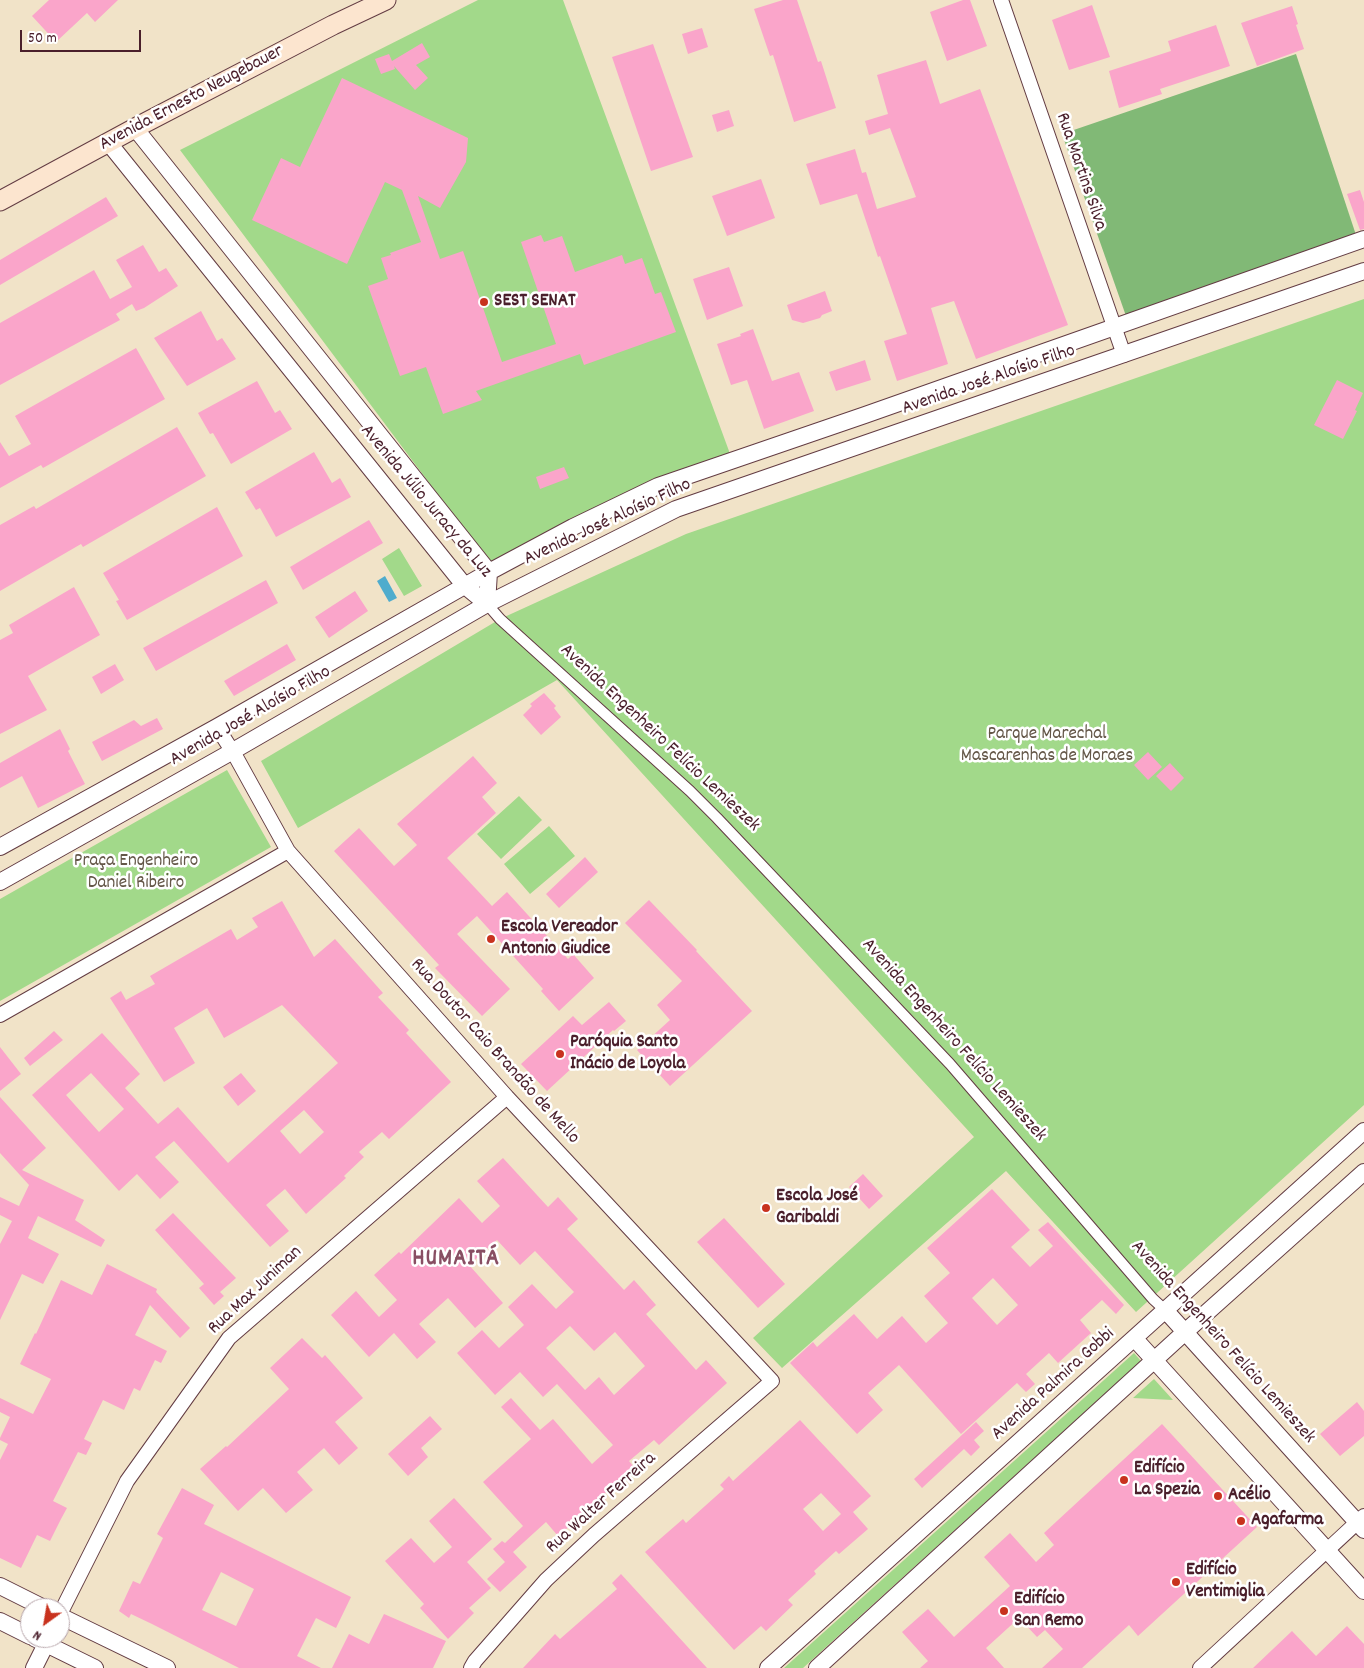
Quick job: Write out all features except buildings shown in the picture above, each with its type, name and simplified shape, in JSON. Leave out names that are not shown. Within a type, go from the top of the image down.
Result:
[{"type":"main road","name":"Avenida Ernesto Neugebauer","points":[[0,201],[108,142],[386,0]]},
{"type":"street","name":"Rua Martins Silva","points":[[1001,0],[1124,355]]},
{"type":"street","name":"Avenida Júlio Juracy da Luz","points":[[135,128],[488,572],[487,604]]},
{"type":"street","name":"Avenida Júlio Juracy da Luz","points":[[108,142],[464,585],[487,604]]},
{"type":"street","name":"Avenida José Aloísio Filho","points":[[0,847],[217,727],[464,585],[573,527],[658,486],[1364,239]]},
{"type":"street","name":"Avenida José Aloísio Filho","points":[[0,882],[233,751],[487,604],[676,509],[1364,271]]},
{"type":"street","name":"Avenida Engenheiro Felício Lemieszek","points":[[487,604],[500,619],[690,791],[717,818],[950,1064],[1153,1299],[1362,1523]]},
{"type":"street","name":"Rua Doutor Caio Brandão de Mello","points":[[217,727],[233,751],[288,851],[507,1098],[772,1381]]},
{"type":"street","points":[[0,1015],[288,851]]},
{"type":"street","name":"Rua Max Juniman","points":[[68,1598],[127,1481],[229,1338],[507,1098]]},
{"type":"street","name":"Avenida Palmira Gobbi","points":[[768,1668],[1364,1131]]},
{"type":"street","points":[[817,1668],[1185,1332],[1364,1172]]},
{"type":"street","points":[[1135,1339],[1364,1591]]},
{"type":"street","name":"Rua Walter Ferreira","points":[[472,1668],[475,1661],[546,1580],[594,1535],[772,1381]]},
{"type":"street","points":[[1200,1668],[1326,1550],[1362,1523]]},
{"type":"street","points":[[0,1586],[24,1598]]},
{"type":"street","points":[[70,1620],[167,1668]]},
{"type":"street","points":[[0,1621],[20,1631]]},
{"type":"street","points":[[34,1668],[40,1648]]},
{"type":"street","points":[[58,1648],[95,1668]]},
{"type":"green space","name":"SEST SENAT","points":[[478,0],[563,0],[729,451],[729,455],[571,521],[489,563],[180,150]]},
{"type":"green space","points":[[1296,54],[1356,235],[1126,316],[1062,134]]},
{"type":"green space","name":"Parque Marechal Mascarenhas de Moraes","points":[[1364,299],[1364,1105],[1136,1312],[1006,1171],[782,1368],[753,1338],[974,1137],[557,680],[298,828],[261,761],[500,619],[686,534]]},
{"type":"green space","points":[[399,548],[422,586],[404,596],[382,559]]},
{"type":"green space","name":"Praça Engenheiro Daniel Ribeiro","points":[[227,770],[271,847],[0,1001],[0,899]]},
{"type":"green space","points":[[519,796],[542,820],[501,859],[477,834]]},
{"type":"green space","points":[[549,826],[575,856],[530,894],[504,864]]},
{"type":"green space","points":[[1134,1353],[1141,1361],[803,1668],[784,1668]]},
{"type":"green space","points":[[1154,1379],[1173,1400],[1133,1398]]},
{"type":"water","points":[[385,576],[397,598],[389,602],[377,581]]},
{"type":"place","name":"SEST SENAT","points":[[484,302]]},
{"type":"place","name":"Escola Vereador Antonio Giudice","points":[[491,939]]},
{"type":"place","name":"Paróquia Santo Inácio de Loyola","points":[[560,1054]]},
{"type":"place","name":"Escola José Garibaldi","points":[[766,1208]]},
{"type":"place","name":"Edifício La Spezia","points":[[1124,1480]]},
{"type":"place","name":"Acélio","points":[[1218,1496]]},
{"type":"place","name":"Agafarma","points":[[1241,1521]]},
{"type":"place","name":"Edifício Ventimiglia","points":[[1176,1582]]},
{"type":"place","name":"Edifício San Remo","points":[[1004,1611]]},
{"type":"district","name":"HUMAITÁ","points":[[456,1261]]}]
